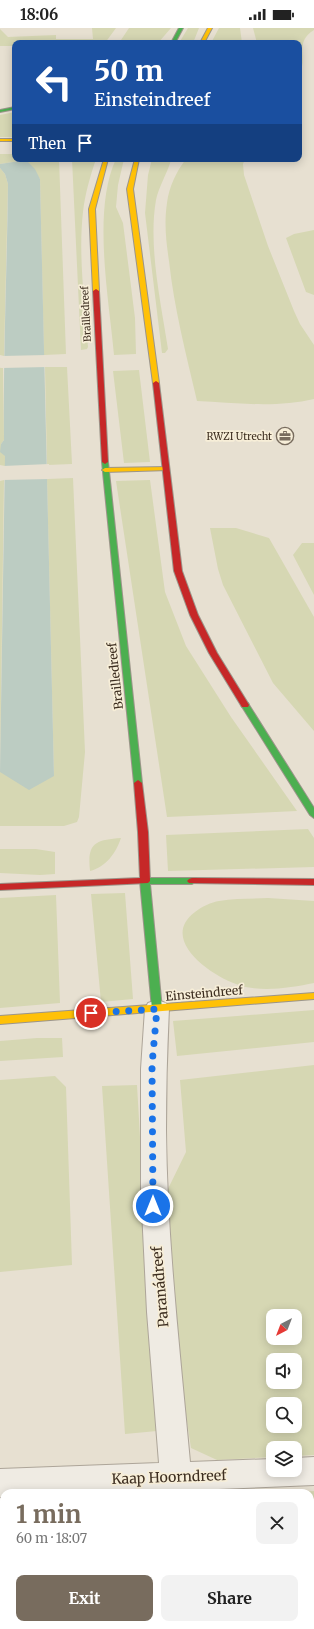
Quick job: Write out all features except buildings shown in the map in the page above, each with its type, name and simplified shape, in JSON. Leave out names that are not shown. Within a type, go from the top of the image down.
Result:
[{"type":"main road","points":[[175,40],[181,28]]},
{"type":"main road","points":[[204,40],[210,28]]},
{"type":"main road","points":[[0,111],[12,109]]},
{"type":"main road","points":[[0,140],[12,140]]},
{"type":"main road","name":"Brailledreef","points":[[105,162],[92,209],[105,470],[143,832],[145,881],[157,1009]]},
{"type":"main road","points":[[136,162],[130,189],[167,469],[178,571],[194,615],[212,653],[314,815]]},
{"type":"main road","points":[[105,470],[167,469]]},
{"type":"main road","points":[[0,887],[145,881],[314,882]]},
{"type":"main road","name":"Einsteindreef","points":[[0,1020],[314,996]]},
{"type":"street","name":"Paranádreef","points":[[157,1009],[152,1065],[153,1206],[177,1485]]},
{"type":"street","name":"Kaap Hoorndreef","points":[[0,1483],[177,1485],[314,1471]]},
{"type":"green space","points":[[92,28],[116,28],[107,40],[12,40],[12,46],[0,46],[0,29],[8,37],[56,35],[56,39],[93,39]]},
{"type":"green space","points":[[129,28],[171,28],[161,40],[121,40]]},
{"type":"green space","points":[[188,28],[199,28],[194,40],[181,40]]},
{"type":"green space","points":[[219,28],[240,28],[242,40],[213,40]]},
{"type":"green space","points":[[253,28],[314,28],[314,30],[304,40],[302,68],[302,40],[256,40]]},
{"type":"green space","points":[[12,113],[12,137],[0,137],[0,115]]},
{"type":"green space","points":[[0,154],[12,154],[13,162],[0,164]]},
{"type":"green space","points":[[27,162],[59,162],[66,354],[44,355],[40,179]]},
{"type":"green space","points":[[72,162],[95,162],[83,212],[81,245],[82,280],[88,347],[87,349],[81,350]]},
{"type":"green space","points":[[115,162],[123,162],[118,185],[116,207],[123,223],[135,318],[136,354],[114,355],[104,255],[105,203],[109,180]]},
{"type":"green space","points":[[151,162],[170,162],[157,195],[154,218],[154,255],[156,274],[168,349],[165,353],[162,353],[145,213],[148,175]]},
{"type":"green space","points":[[184,162],[244,162],[244,175],[268,246],[300,324],[314,345],[314,399],[300,402],[271,404],[241,404],[197,401],[177,314],[167,246],[166,210],[168,197],[171,185]]},
{"type":"green space","points":[[0,168],[5,174],[8,184],[4,356],[0,355]]},
{"type":"green space","points":[[314,230],[314,295],[306,292],[286,238],[294,234]]},
{"type":"green space","points":[[3,367],[4,440],[1,444],[5,456],[5,466],[0,465],[0,368]]},
{"type":"green space","points":[[45,367],[67,367],[72,464],[47,465]]},
{"type":"green space","points":[[139,370],[150,462],[124,463],[113,371]]},
{"type":"green space","points":[[73,478],[85,752],[79,817],[77,822],[64,826],[0,826],[0,772],[54,776],[47,479]]},
{"type":"green space","points":[[4,480],[0,772],[0,481]]},
{"type":"green space","points":[[150,480],[165,592],[186,646],[231,717],[297,811],[167,817],[116,481]]},
{"type":"green space","points":[[210,528],[236,528],[269,538],[314,617],[314,731],[273,683],[223,585],[218,569]]},
{"type":"green space","points":[[302,543],[314,543],[314,595],[293,555]]},
{"type":"green space","points":[[308,829],[314,838],[314,867],[168,871],[166,835]]},
{"type":"green space","points":[[121,838],[110,859],[96,869],[90,871],[90,854],[95,845],[105,840]]},
{"type":"green space","points":[[0,849],[36,849],[55,852],[55,874],[40,875],[0,873]]},
{"type":"green space","points":[[125,893],[133,999],[101,1002],[91,894]]},
{"type":"green space","points":[[56,895],[60,1003],[0,1008],[0,898]]},
{"type":"green space","points":[[268,898],[314,901],[314,983],[275,989],[245,987],[214,973],[192,955],[185,944],[183,933],[185,922],[200,908],[213,902],[225,900]]},
{"type":"green space","points":[[314,1010],[314,1042],[177,1056],[173,1021]]},
{"type":"green space","points":[[37,1038],[62,1038],[63,1057],[0,1061],[0,1041]]},
{"type":"green space","points":[[314,1065],[314,1455],[302,1456],[302,1441],[266,1441],[266,1457],[217,1460],[191,1448],[181,1382],[165,1195],[186,1152],[180,1080]]},
{"type":"green space","points":[[55,1076],[66,1087],[72,1265],[0,1272],[0,1080]]},
{"type":"green space","points":[[137,1085],[157,1431],[125,1434],[102,1086]]},
{"type":"shaded area","points":[[28,162],[35,169],[40,179],[54,776],[29,790],[0,772],[5,456],[0,452],[1,444],[4,440],[8,184],[5,174],[0,168],[0,164]]},
{"type":"pier","points":[[46,355],[47,367],[1,368],[2,356]]},
{"type":"pier","points":[[49,464],[49,479],[2,480],[3,466]]},
{"type":"traffic: fast","points":[[175,40],[181,28]]},
{"type":"traffic: fast","points":[[0,111],[12,109]]},
{"type":"traffic: fast","points":[[105,462],[138,783]]},
{"type":"traffic: fast","points":[[245,705],[314,815]]},
{"type":"traffic: fast","points":[[157,1009],[145,881],[192,881]]},
{"type":"traffic: slow","points":[[204,40],[210,28]]},
{"type":"traffic: slow","points":[[0,140],[12,140]]},
{"type":"traffic: slow","points":[[96,291],[92,209],[105,162]]},
{"type":"traffic: slow","points":[[136,162],[130,189],[156,383]]},
{"type":"traffic: slow","points":[[105,470],[167,469]]},
{"type":"traffic: slow","points":[[0,1020],[314,996]]},
{"type":"traffic: jam","points":[[96,291],[105,462]]},
{"type":"traffic: jam","points":[[156,383],[178,571],[194,615],[213,653],[245,705]]},
{"type":"traffic: jam","points":[[0,887],[145,881],[143,832],[138,783]]},
{"type":"traffic: jam","points":[[192,881],[314,882]]},
{"type":"place","name":"RWZI Utrecht","points":[[285,436]]},
{"type":"route","points":[[91,1013],[157,1009],[152,1065],[153,1206]]}]
